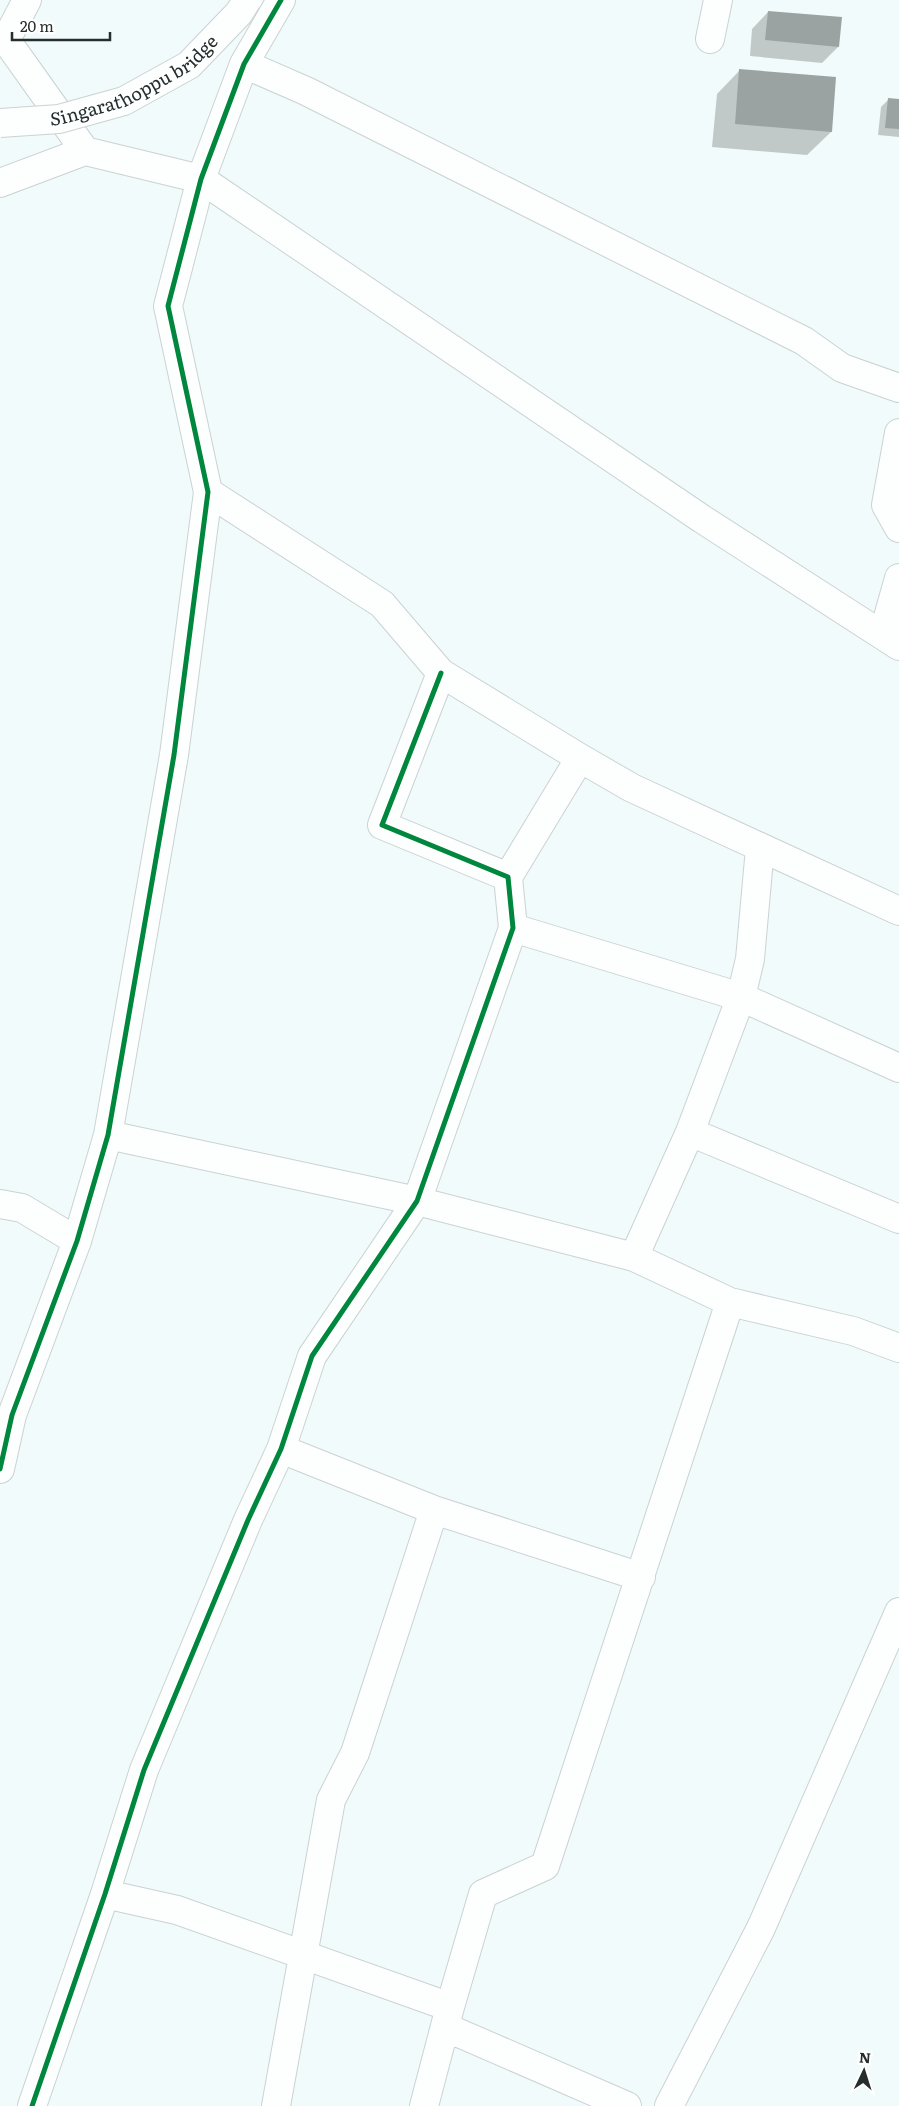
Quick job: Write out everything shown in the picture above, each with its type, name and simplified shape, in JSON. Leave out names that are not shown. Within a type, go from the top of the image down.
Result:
[{"type":"street","points":[[27,0],[3,42],[85,152]]},
{"type":"street","name":"Singarathoppu bridge","points":[[0,123],[59,119],[124,101],[189,65],[239,13],[247,0]]},
{"type":"street","points":[[0,1469],[12,1415],[77,1240],[108,1135],[174,755],[208,492],[168,306],[201,179],[244,64],[281,0]]},
{"type":"street","points":[[710,39],[718,0]]},
{"type":"street","points":[[244,64],[306,91],[804,341],[842,368],[899,388]]},
{"type":"street","points":[[0,183],[85,152],[201,179],[702,519],[891,640],[899,578]]},
{"type":"street","points":[[899,433],[886,505],[899,528]]},
{"type":"street","points":[[208,492],[382,604],[441,673],[580,758],[632,788],[899,911]]},
{"type":"street","points":[[441,673],[382,825],[508,877]]},
{"type":"street","points":[[32,2106],[105,1894],[144,1770],[248,1520],[281,1449],[312,1356],[417,1201],[513,928],[508,877],[580,758]]},
{"type":"street","points":[[634,1257],[690,1132],[741,998],[750,959],[760,848]]},
{"type":"street","points":[[513,928],[741,998],[899,1068]]},
{"type":"street","points":[[690,1132],[899,1219]]},
{"type":"street","points":[[108,1135],[417,1201],[634,1257],[730,1302],[853,1331],[899,1348]]},
{"type":"street","points":[[0,1204],[22,1208],[77,1240]]},
{"type":"street","points":[[424,2106],[447,2017],[483,1894],[545,1866],[730,1302]]},
{"type":"street","points":[[281,1449],[434,1510],[641,1577]]},
{"type":"street","points":[[276,2106],[331,1800],[354,1753],[434,1510]]},
{"type":"street","points":[[669,2106],[762,1928],[899,1612]]},
{"type":"street","points":[[105,1894],[177,1910],[302,1955],[447,2017],[627,2106]]},
{"type":"building","points":[[768,11],[842,17],[839,47],[765,40]]},
{"type":"building","points":[[739,69],[836,77],[832,132],[735,124]]},
{"type":"building","points":[[888,98],[899,99],[899,129],[885,128]]},
{"type":"cycle path","points":[[0,1469],[12,1415],[77,1241],[108,1135],[174,755],[208,492],[168,306],[201,179],[244,64],[281,0]]},
{"type":"cycle path","points":[[32,2106],[105,1894],[144,1770],[248,1520],[281,1449],[312,1356],[417,1201],[513,928],[508,877],[382,825],[441,673]]}]
